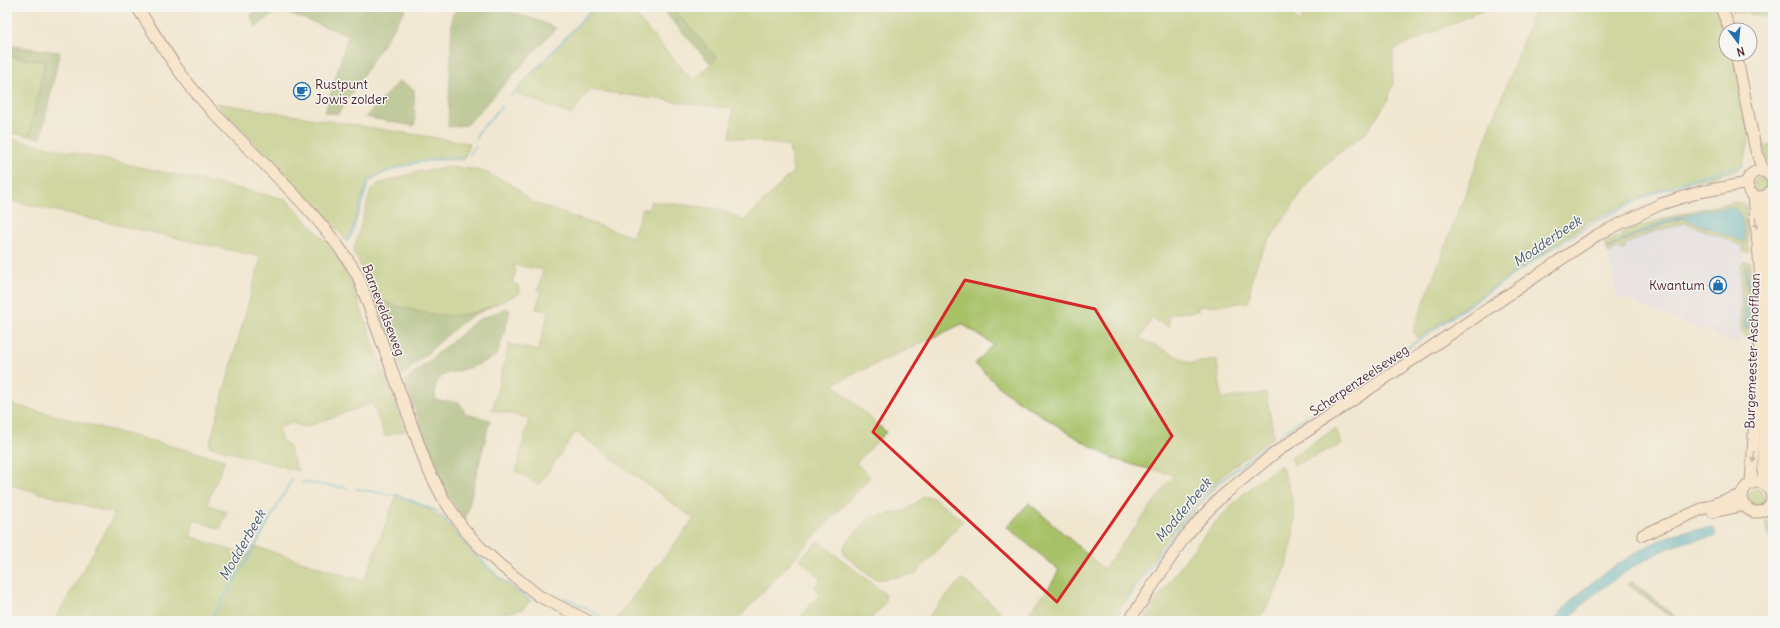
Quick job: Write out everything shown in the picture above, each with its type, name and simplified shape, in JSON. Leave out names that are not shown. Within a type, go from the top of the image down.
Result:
[{"type":"main road","name":"Barneveldseweg","points":[[137,7],[171,60],[199,96],[334,239],[349,260],[358,276],[427,467],[443,498],[463,528],[479,546],[512,576],[539,596],[588,621]]},
{"type":"main road","points":[[1721,7],[1727,22]]},
{"type":"main road","points":[[1738,62],[1759,171]]},
{"type":"main road","points":[[1759,171],[1770,176],[1773,184],[1770,192],[1753,191],[1748,178],[1759,171]]},
{"type":"main road","name":"Scherpenzeelseweg","points":[[1129,621],[1184,538],[1221,497],[1276,452],[1419,357],[1563,256],[1597,235],[1648,210],[1706,197],[1753,191]]},
{"type":"main road","name":"Burgemeester Aschofflaan","points":[[1751,483],[1762,308],[1753,191]]},
{"type":"main road","name":"Burgemeester Aschofflaan","points":[[1753,191],[1770,309],[1770,492]]},
{"type":"main road","points":[[1751,483],[1770,492],[1767,507],[1759,511],[1749,510],[1743,500],[1746,486],[1751,483]]},
{"type":"main road","points":[[1644,535],[1711,506],[1743,500]]},
{"type":"highlighted area","points":[[965,280],[1095,309],[1172,436],[1057,602],[873,432]]},
{"type":"shaded area","points":[[1685,223],[1743,246],[1743,263],[1741,266],[1741,345],[1617,296],[1608,253],[1650,233]]},
{"type":"green space","points":[[261,7],[407,7],[338,114],[325,113],[348,35],[279,10],[256,27],[250,15]]},
{"type":"green space","points":[[458,7],[484,8],[508,12],[532,18],[556,28],[467,125],[448,127],[452,16]]},
{"type":"green space","points":[[593,7],[628,7],[693,81],[717,58],[672,7],[1301,7],[1293,16],[1299,21],[1310,7],[1490,7],[1393,50],[1393,83],[1388,100],[1366,133],[1334,157],[1321,169],[1304,189],[1262,251],[1252,278],[1249,302],[1198,307],[1198,311],[1169,314],[1170,327],[1152,319],[1140,338],[1190,363],[1217,360],[1222,399],[1266,393],[1274,437],[1228,471],[1190,510],[1154,556],[1111,621],[1023,621],[1052,583],[1059,570],[1007,527],[1029,503],[1104,569],[1174,475],[1112,458],[1080,440],[1006,393],[975,364],[993,344],[962,324],[833,384],[886,432],[856,463],[870,477],[736,621],[614,621],[694,519],[576,432],[539,485],[516,471],[529,418],[492,410],[509,344],[538,351],[549,311],[536,309],[541,292],[538,290],[543,270],[513,265],[516,270],[512,283],[518,285],[520,293],[492,306],[470,313],[452,316],[441,315],[417,311],[374,298],[358,260],[353,252],[371,190],[377,184],[418,172],[448,167],[473,169],[485,172],[516,187],[531,202],[632,237],[643,208],[648,210],[651,201],[719,209],[744,221],[793,171],[789,146],[730,137],[733,109],[590,90],[571,115],[514,92]]},
{"type":"green space","points":[[660,7],[672,7],[717,58],[711,64]]},
{"type":"green space","points":[[1536,7],[1720,7],[1724,22],[1718,22],[1718,62],[1735,62],[1748,119],[1749,139],[1747,151],[1739,168],[1736,171],[1657,190],[1592,219],[1418,338],[1413,331]]},
{"type":"green space","points":[[1730,7],[1773,7],[1773,18],[1732,11]]},
{"type":"green space","points":[[7,45],[60,52],[41,138],[29,136],[45,62],[7,56]]},
{"type":"green space","points":[[7,56],[45,62],[29,136],[7,132]]},
{"type":"green space","points":[[399,81],[414,89],[414,126],[365,117]]},
{"type":"green space","points":[[216,103],[469,143],[464,160],[439,160],[414,163],[379,174],[368,180],[351,233],[345,240],[341,234]]},
{"type":"green space","points":[[7,138],[286,199],[332,248],[344,267],[352,284],[405,431],[385,436],[372,403],[306,427],[291,423],[278,428],[282,441],[288,445],[298,471],[209,446],[261,257],[7,200]]},
{"type":"green space","points":[[1773,144],[1773,168],[1768,162],[1762,146]]},
{"type":"green space","points":[[1757,178],[1763,178],[1767,182],[1767,188],[1763,192],[1757,192],[1753,188],[1753,182]]},
{"type":"green space","points":[[1736,202],[1744,204],[1747,210],[1745,210],[1749,252],[1743,253],[1743,246],[1685,223],[1650,233],[1626,244],[1624,250],[1619,248],[1608,253],[1607,249],[1639,234],[1682,218],[1744,242],[1724,208],[1708,210],[1663,223],[1635,234],[1607,248],[1604,243],[1636,228],[1669,217]]},
{"type":"green space","points":[[1744,262],[1750,262],[1752,339],[1746,337],[1741,331],[1741,265]]},
{"type":"green space","points":[[374,298],[405,308],[449,316],[476,312],[491,307],[470,317],[460,324],[403,375]]},
{"type":"green space","points":[[506,308],[509,309],[510,312],[497,356],[472,367],[446,374],[436,381],[435,400],[459,402],[466,414],[490,420],[465,521],[447,494],[439,477],[405,381],[476,321]]},
{"type":"green space","points":[[7,403],[225,460],[207,504],[227,512],[220,529],[194,521],[190,536],[247,556],[254,546],[364,581],[397,494],[423,505],[445,521],[464,544],[497,577],[531,600],[523,609],[512,612],[441,621],[54,621],[115,514],[7,484]]},
{"type":"green space","points":[[1336,428],[1342,444],[1294,465],[1291,458]]},
{"type":"green space","points":[[1281,465],[1289,488],[1294,512],[1292,540],[1285,570],[1273,598],[1257,621],[1143,621],[1188,556],[1221,516],[1259,481]]},
{"type":"green space","points":[[1750,475],[1747,481],[1734,495],[1740,482]]},
{"type":"green space","points":[[1753,489],[1759,489],[1764,494],[1762,503],[1759,505],[1753,505],[1748,500],[1748,494]]},
{"type":"green space","points":[[928,496],[935,499],[963,521],[916,574],[876,580],[845,556],[843,550],[845,544],[869,518],[905,511],[923,497]]},
{"type":"green space","points":[[1744,509],[1753,514],[1757,519],[1749,517],[1739,511]]},
{"type":"green space","points":[[1773,518],[1773,542],[1769,537],[1765,523]]},
{"type":"green space","points":[[818,541],[884,593],[885,601],[883,605],[869,621],[796,621],[820,594],[814,588],[821,579],[800,559]]},
{"type":"green space","points":[[962,579],[1009,619],[1007,621],[924,621]]},
{"type":"green space","points":[[1631,581],[1681,621],[1674,621],[1627,584]]},
{"type":"water","points":[[1731,207],[1736,209],[1741,217],[1745,242],[1682,218],[1639,234],[1607,249],[1636,233],[1667,221],[1699,211]]},
{"type":"water","points":[[1747,266],[1749,287],[1747,290],[1745,269]]},
{"type":"water","points":[[1747,296],[1749,298],[1749,328],[1747,330],[1745,329],[1744,298]]},
{"type":"water","points":[[1713,527],[1716,532],[1715,537],[1684,543],[1661,552],[1616,578],[1589,599],[1567,621],[1558,621],[1556,618],[1577,595],[1608,571],[1640,550],[1675,534]]},
{"type":"waterway","points":[[511,96],[595,7]]},
{"type":"waterway","points":[[476,139],[477,134],[501,107]]},
{"type":"waterway","points":[[470,154],[476,146]]},
{"type":"waterway","points":[[346,242],[351,236],[369,181],[402,166],[438,159],[463,157]]},
{"type":"waterway","name":"Modderbeek","points":[[1378,368],[1546,252],[1595,221],[1647,196],[1701,176],[1744,165]]},
{"type":"waterway","name":"Modderbeek","points":[[1278,436],[1370,373]]},
{"type":"waterway","name":"Modderbeek","points":[[1126,601],[1180,525],[1217,484],[1268,444]]},
{"type":"waterway","name":"Modderbeek","points":[[210,621],[249,557],[292,479]]},
{"type":"waterway","name":"Modderbeek","points":[[301,482],[347,488]]},
{"type":"waterway","name":"Modderbeek","points":[[356,489],[399,496],[439,512],[451,527]]},
{"type":"waterway","name":"Modderbeek","points":[[455,532],[490,569],[531,601]]},
{"type":"waterway","name":"Modderbeek","points":[[564,597],[601,616]]},
{"type":"waterway","name":"Modderbeek","points":[[1114,621],[1120,611]]},
{"type":"place","name":"Rustpunt Jowis zolder","points":[[302,91]]},
{"type":"place","name":"Kwantum","points":[[1718,285]]}]
